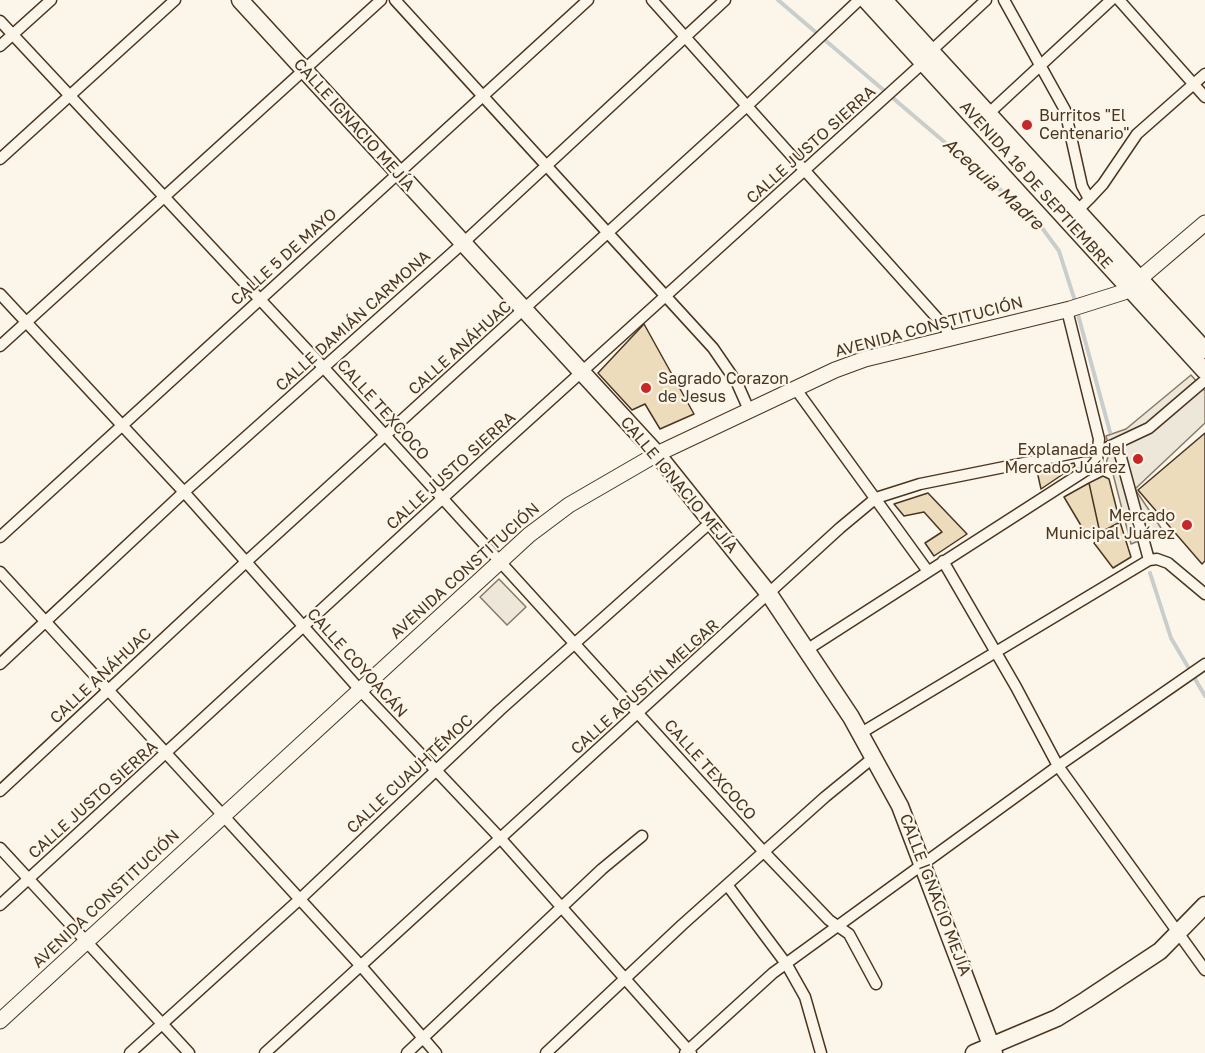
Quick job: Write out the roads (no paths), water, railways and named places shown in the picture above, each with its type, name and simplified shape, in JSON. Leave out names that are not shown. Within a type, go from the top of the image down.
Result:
[{"type":"main road","name":"CALLE IGNACIO MEJÍA","points":[[240,0],[523,311],[657,454],[769,594],[808,649],[861,733],[900,806],[924,863],[993,1048]]},
{"type":"main road","name":"AVENIDA 16 DE SEPTIEMBRE","points":[[866,0],[1083,205],[1135,284],[1204,376]]},
{"type":"main road","name":"AVENIDA 16 DE SEPTIEMBRE","points":[[884,0],[927,56],[1135,284],[1205,350]]},
{"type":"main road","points":[[975,1053],[993,1048],[1057,1018],[1160,951],[1205,905]]},
{"type":"street","points":[[0,46],[51,0]]},
{"type":"street","points":[[0,159],[175,0]]},
{"type":"street","points":[[0,346],[381,0]]},
{"type":"street","points":[[395,0],[666,296],[727,366],[749,410]]},
{"type":"street","name":"CALLE 5 DE MAYO","points":[[0,537],[588,0]]},
{"type":"street","points":[[652,0],[945,327],[951,339]]},
{"type":"street","name":"CALLE DAMIÁN CARMONA","points":[[0,664],[184,492],[462,244],[725,0]]},
{"type":"street","name":"CALLE ANÁHUAC","points":[[0,791],[247,561],[748,105],[859,0]]},
{"type":"street","name":"CALLE JUSTO SIERRA","points":[[0,905],[443,498],[896,88],[986,0]]},
{"type":"street","points":[[1004,0],[1065,110],[1082,186],[1083,205]]},
{"type":"street","points":[[988,114],[1111,0]]},
{"type":"street","points":[[1119,0],[1205,97]]},
{"type":"street","name":"CALLE TEXCOCO","points":[[0,21],[386,435],[764,852],[829,920],[849,934],[876,984]]},
{"type":"street","points":[[1083,205],[1103,184],[1137,134],[1205,74]]},
{"type":"street","name":"AVENIDA CONSTITUCIÓN","points":[[0,1021],[500,561],[569,505],[657,454],[795,388],[865,359],[1069,310],[1135,284],[1205,223]]},
{"type":"street","name":"CALLE COYOACÁN","points":[[0,294],[247,561],[360,690],[501,839],[688,1052]]},
{"type":"street","points":[[1069,310],[1100,451]]},
{"type":"street","points":[[808,649],[927,570],[1090,467],[1100,451],[1149,428],[1204,376]]},
{"type":"street","points":[[795,388],[927,570]]},
{"type":"street","points":[[1117,444],[1153,560]]},
{"type":"street","name":"CALLE AGUSTÍN MELGAR","points":[[265,1053],[876,498],[920,484],[1084,451],[1100,451]]},
{"type":"street","name":"CALLE CUAUHTÉMOC","points":[[130,1053],[300,899],[435,769],[576,645],[712,520]]},
{"type":"street","points":[[1153,560],[1181,571],[1205,594]]},
{"type":"street","points":[[861,733],[1153,560]]},
{"type":"street","points":[[943,561],[1058,766],[1205,970]]},
{"type":"street","points":[[0,572],[361,966],[436,1053]]},
{"type":"street","points":[[688,1052],[773,973],[1058,766],[1205,664]]},
{"type":"street","points":[[546,1053],[682,925],[851,774],[874,757]]},
{"type":"street","points":[[407,1053],[602,869],[642,836]]},
{"type":"street","points":[[0,848],[189,1053]]},
{"type":"street","points":[[728,886],[787,965],[805,997],[821,1053]]},
{"type":"waterway","name":"Acequia Madre","points":[[778,0],[1037,221],[1059,251],[1076,304]]},
{"type":"waterway","name":"Acequia Madre","points":[[1077,311],[1110,432]]},
{"type":"waterway","points":[[1150,573],[1171,638],[1205,696]]},
{"type":"place","name":"Burritos \"El Centenario\"","points":[[1027,125]]},
{"type":"place","name":"Sagrado Corazon de Jesus","points":[[646,388]]},
{"type":"place","name":"Explanada del Mercado Juárez","points":[[1138,459]]},
{"type":"place","name":"Mercado Municipal Juárez","points":[[1187,525]]}]
